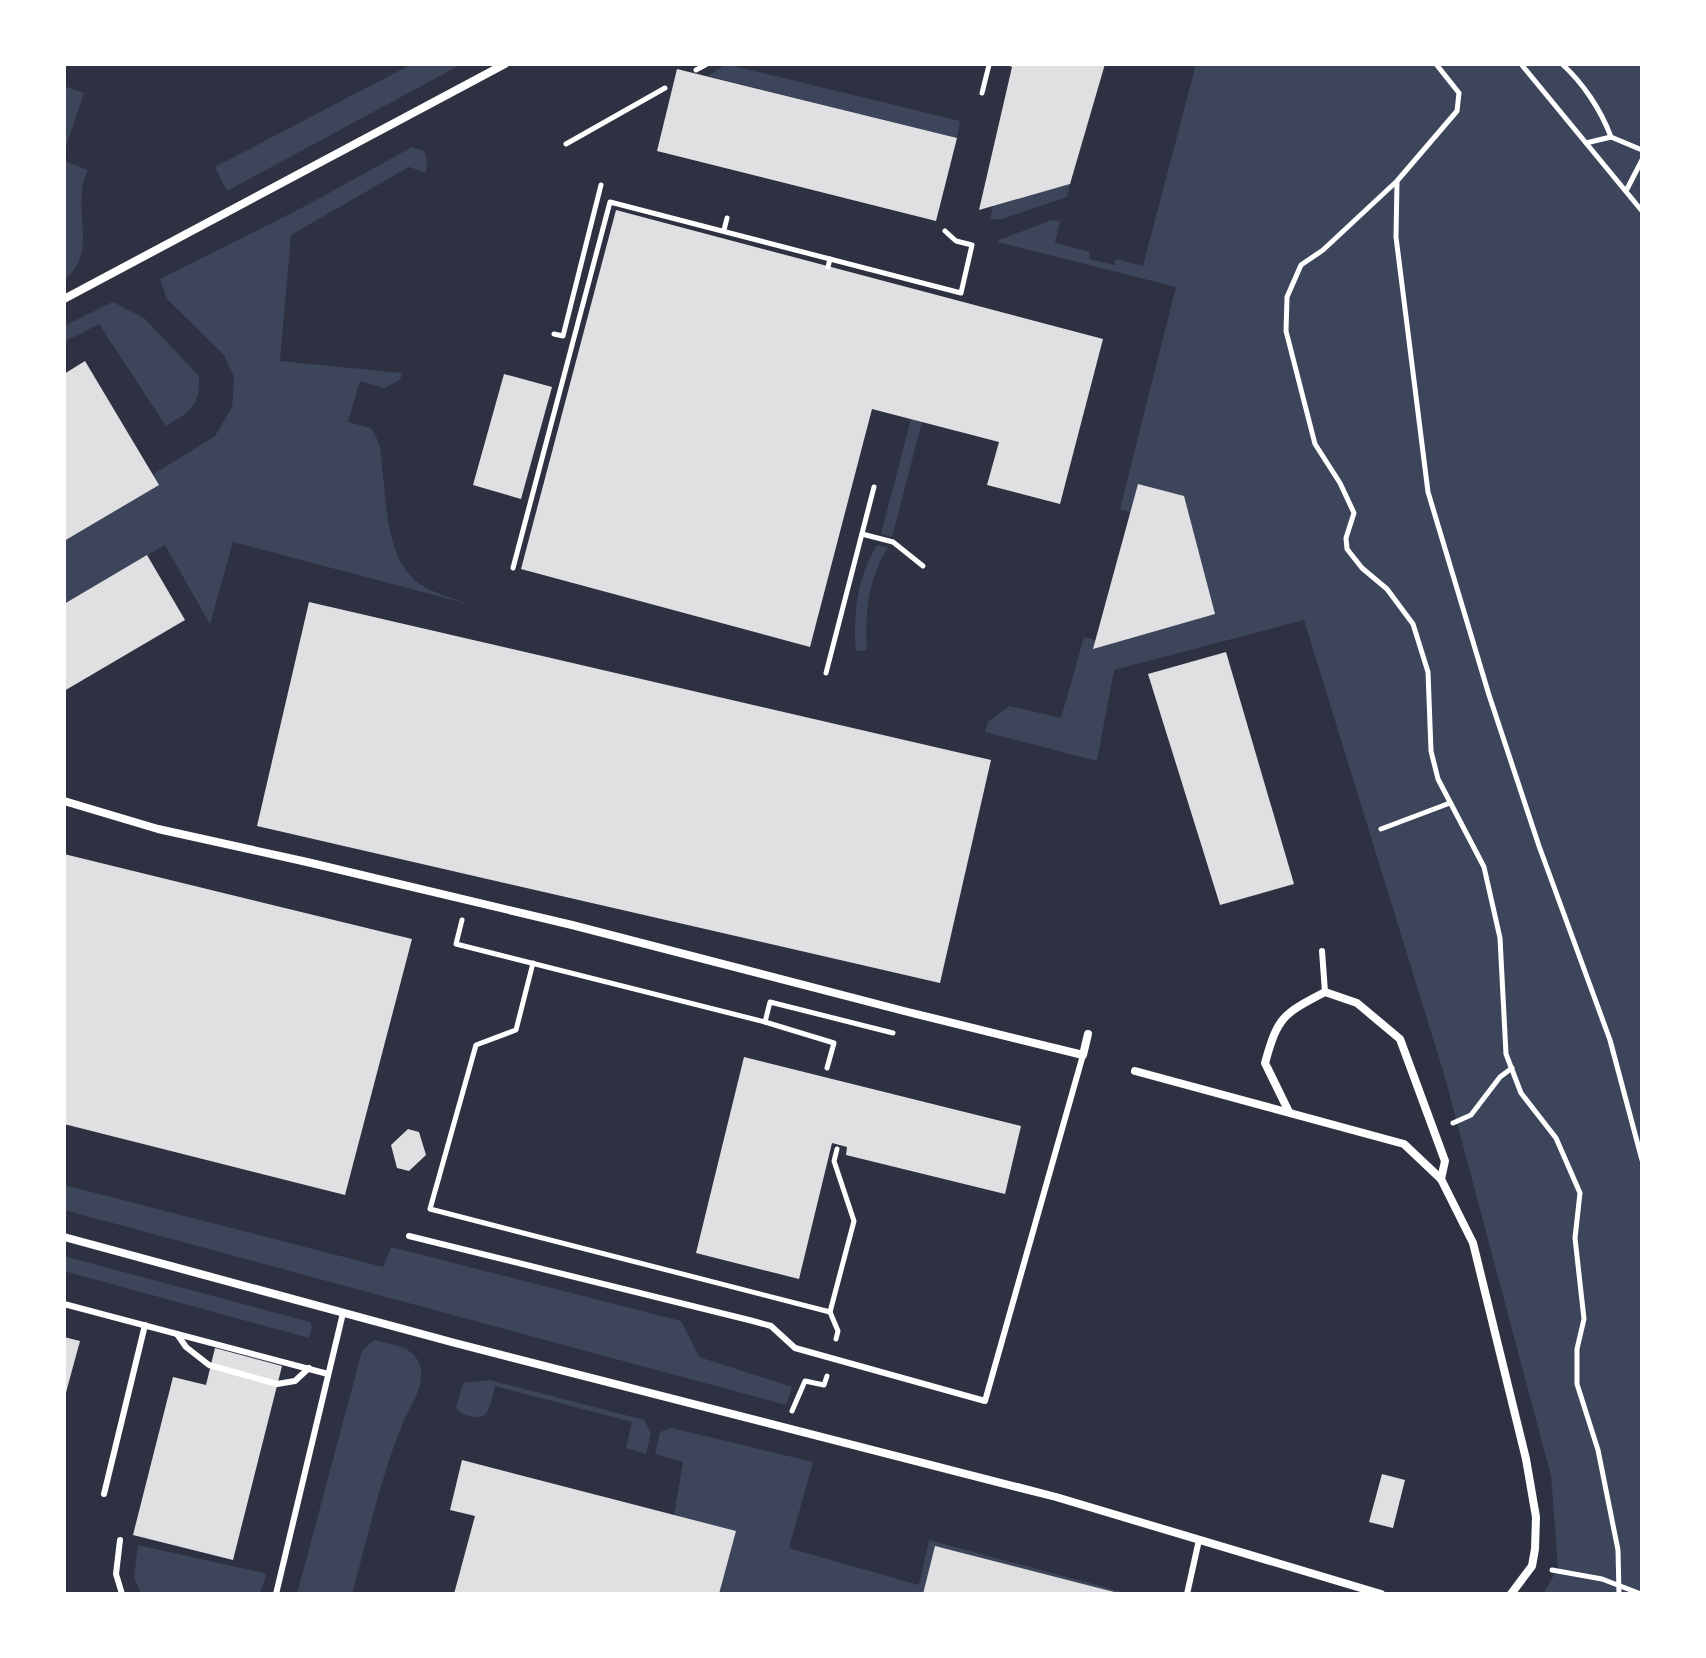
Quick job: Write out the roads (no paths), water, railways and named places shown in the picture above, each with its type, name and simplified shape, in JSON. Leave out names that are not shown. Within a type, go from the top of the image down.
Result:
[{"type":"street","points":[[64,299],[505,64]]},
{"type":"street","points":[[64,801],[158,829],[467,900],[1083,1055],[1088,1034]]},
{"type":"street","points":[[1289,1112],[1265,1063],[1274,1030],[1287,1011],[1325,992],[1357,1003],[1400,1039],[1445,1161],[1441,1179]]},
{"type":"street","points":[[1135,1071],[1404,1144],[1441,1179],[1473,1243],[1526,1459],[1536,1517],[1532,1566],[1511,1594]]},
{"type":"street","points":[[64,1237],[343,1313],[1056,1497],[1381,1594]]},
{"type":"lane","points":[[1322,951],[1325,992]]},
{"type":"lane","points":[[409,1236],[771,1326],[795,1348],[985,1401],[1083,1055]]},
{"type":"lane","points":[[64,1304],[328,1374]]},
{"type":"lane","points":[[276,1594],[343,1313]]},
{"type":"lane","points":[[104,1494],[145,1325]]},
{"type":"lane","points":[[177,1334],[186,1347],[209,1365],[277,1384],[295,1381],[309,1368]]},
{"type":"lane","points":[[120,1540],[116,1574],[122,1594]]},
{"type":"lane","points":[[1187,1594],[1199,1540]]}]
